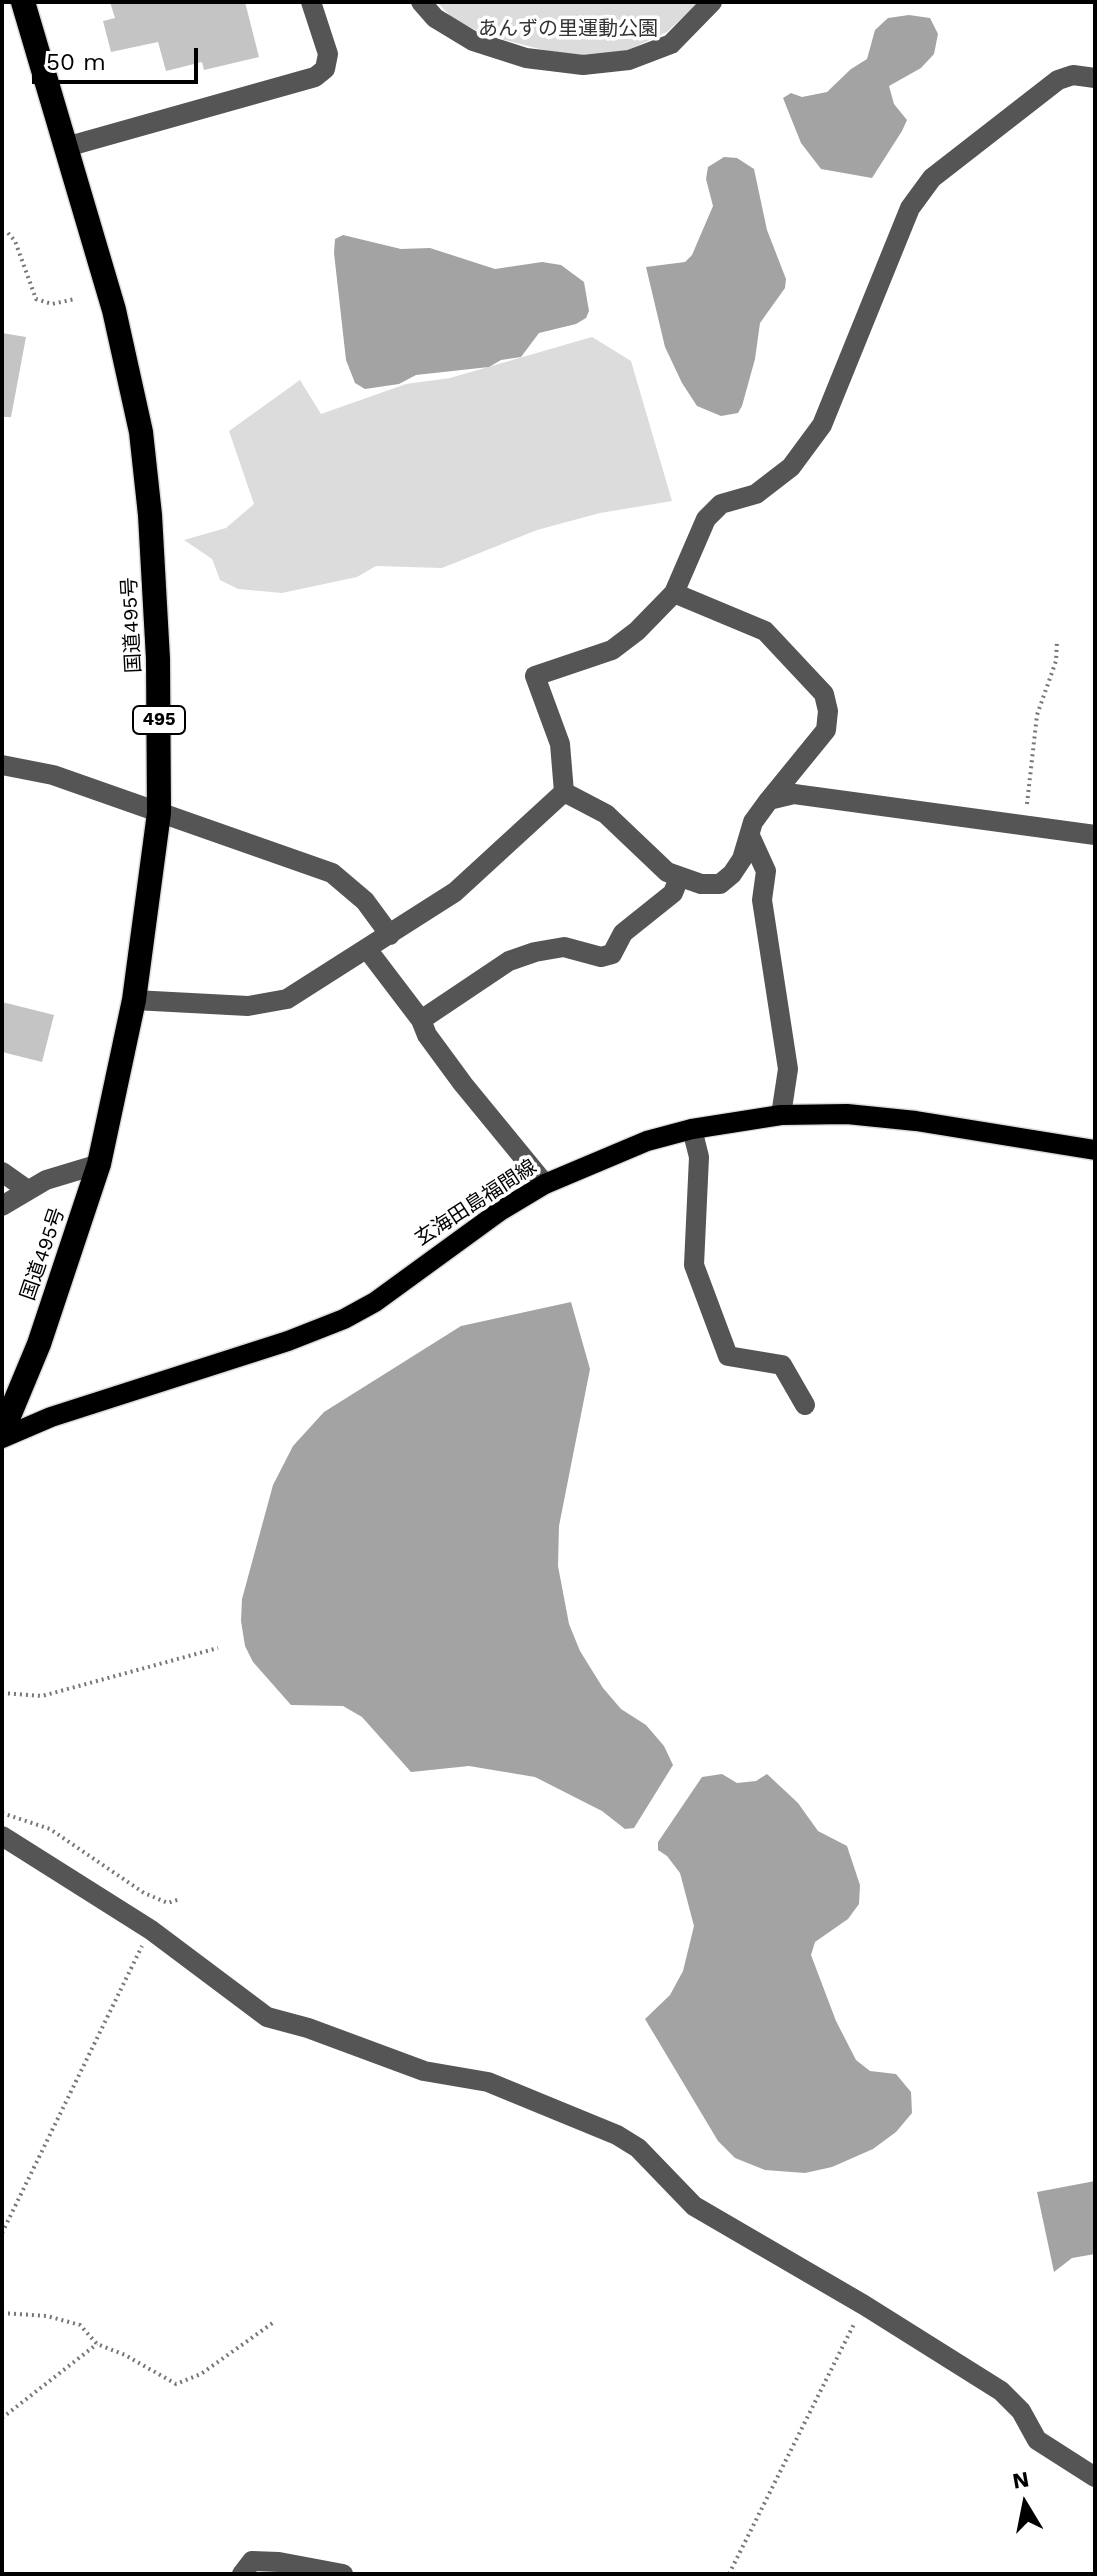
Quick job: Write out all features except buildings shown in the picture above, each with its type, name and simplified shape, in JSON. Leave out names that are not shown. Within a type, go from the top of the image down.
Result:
[{"type":"highway","name":"国道495号","points":[[2,1436],[39,1344],[99,1164],[134,1000],[159,813],[158,659],[150,515],[141,432],[114,310],[23,2]]},
{"type":"main road","name":"玄海田島福間線","points":[[2,1436],[51,1417],[288,1341],[344,1319],[375,1302],[500,1211],[545,1184],[647,1141],[692,1129],[781,1115],[847,1114],[916,1121],[1095,1150]]},
{"type":"street","points":[[66,147],[315,77],[325,69],[328,54],[311,2]]},
{"type":"street","points":[[421,2],[435,18],[473,41],[526,58],[583,65],[629,60],[671,44],[712,2]]},
{"type":"street","points":[[564,792],[560,744],[535,676],[612,650],[637,631],[674,593],[706,519],[721,504],[756,494],[791,467],[822,425],[910,208],[932,178],[1058,80],[1073,75],[1095,78]]},
{"type":"street","points":[[564,792],[606,814],[667,872],[679,878],[720,884],[732,874],[750,836],[753,822],[826,730],[828,711],[824,694],[765,631],[674,593]]},
{"type":"street","points":[[2,765],[53,775],[332,873],[365,901],[390,935]]},
{"type":"street","points":[[134,1000],[248,1006],[287,999],[455,892],[564,792]]},
{"type":"street","points":[[769,800],[794,794],[1095,835]]},
{"type":"street","points":[[750,836],[766,871],[762,900],[788,1069],[781,1115]]},
{"type":"street","points":[[421,1020],[509,961],[535,952],[564,947],[601,957],[612,954],[623,933],[663,903],[673,893],[679,878]]},
{"type":"street","points":[[367,949],[421,1020],[427,1035],[463,1084],[545,1184]]},
{"type":"street","points":[[692,1129],[699,1170],[694,1265],[728,1356],[782,1365],[805,1405]]},
{"type":"street","points":[[2,1206],[26,1189],[99,1164]]},
{"type":"street","points":[[2,1172],[26,1189]]},
{"type":"street","points":[[2,1836],[151,1930],[267,2017],[308,2028],[424,2071],[488,2082],[617,2135],[638,2148],[694,2206],[864,2305],[1001,2391],[1021,2411],[1037,2440],[1095,2477]]},
{"type":"street","points":[[242,2574],[252,2561],[279,2562],[343,2574]]},
{"type":"path","points":[[2,233],[8,233],[15,241],[36,299],[52,304],[75,299]]},
{"type":"path","points":[[1024,827],[1037,715],[1056,661],[1057,640]]},
{"type":"path","points":[[2,1693],[42,1696],[218,1648]]},
{"type":"path","points":[[2,1813],[50,1829],[144,1893],[168,1903],[180,1899]]},
{"type":"path","points":[[2,2233],[151,1930]]},
{"type":"path","points":[[729,2574],[864,2305]]},
{"type":"path","points":[[2,2313],[47,2316],[80,2325],[97,2344],[125,2355],[176,2384],[201,2374],[274,2322]]},
{"type":"path","points":[[2,2418],[97,2344]]},
{"type":"green space","name":"あんずの里運動公園","points":[[437,2],[699,2],[667,32],[628,50],[600,56],[563,55],[485,35],[451,17]]},
{"type":"green space","points":[[592,337],[631,361],[672,501],[600,513],[537,530],[442,568],[376,566],[357,577],[282,593],[238,589],[220,580],[212,559],[184,540],[226,528],[254,504],[229,431],[300,380],[321,414],[406,384],[450,378]]},
{"type":"shaded area","points":[[909,15],[930,18],[938,34],[934,54],[921,68],[889,86],[894,104],[907,120],[902,131],[872,178],[821,169],[801,143],[783,98],[791,93],[802,97],[827,92],[851,69],[867,59],[875,30],[888,18]]},
{"type":"shaded area","points":[[724,157],[737,158],[754,169],[767,230],[786,279],[785,288],[760,323],[755,359],[742,406],[738,413],[721,416],[697,406],[682,383],[665,347],[646,267],[685,262],[692,255],[713,206],[706,179],[708,167]]},
{"type":"shaded area","points":[[343,235],[401,249],[430,248],[495,269],[542,262],[561,265],[584,282],[589,311],[586,318],[576,324],[539,333],[521,357],[501,360],[489,367],[416,375],[399,384],[365,389],[355,383],[346,360],[334,253],[335,239]]},
{"type":"shaded area","points":[[571,1302],[590,1369],[559,1526],[558,1566],[569,1624],[580,1651],[603,1688],[621,1709],[646,1725],[664,1746],[673,1765],[634,1828],[625,1829],[602,1811],[535,1777],[469,1766],[411,1772],[362,1717],[343,1706],[291,1705],[253,1662],[245,1646],[241,1621],[242,1599],[273,1485],[293,1446],[324,1412],[461,1326]]},
{"type":"shaded area","points":[[722,1774],[737,1783],[756,1781],[767,1774],[798,1803],[818,1831],[847,1846],[860,1885],[859,1904],[848,1919],[815,1942],[811,1955],[836,2021],[856,2060],[870,2071],[896,2074],[911,2092],[912,2113],[896,2132],[873,2149],[832,2167],[805,2173],[765,2170],[735,2158],[718,2141],[645,2019],[670,1995],[683,1971],[694,1926],[680,1873],[658,1850],[658,1842],[702,1777]]},
{"type":"shaded area","points":[[1095,2181],[1095,2254],[1072,2258],[1054,2272],[1037,2192]]}]
